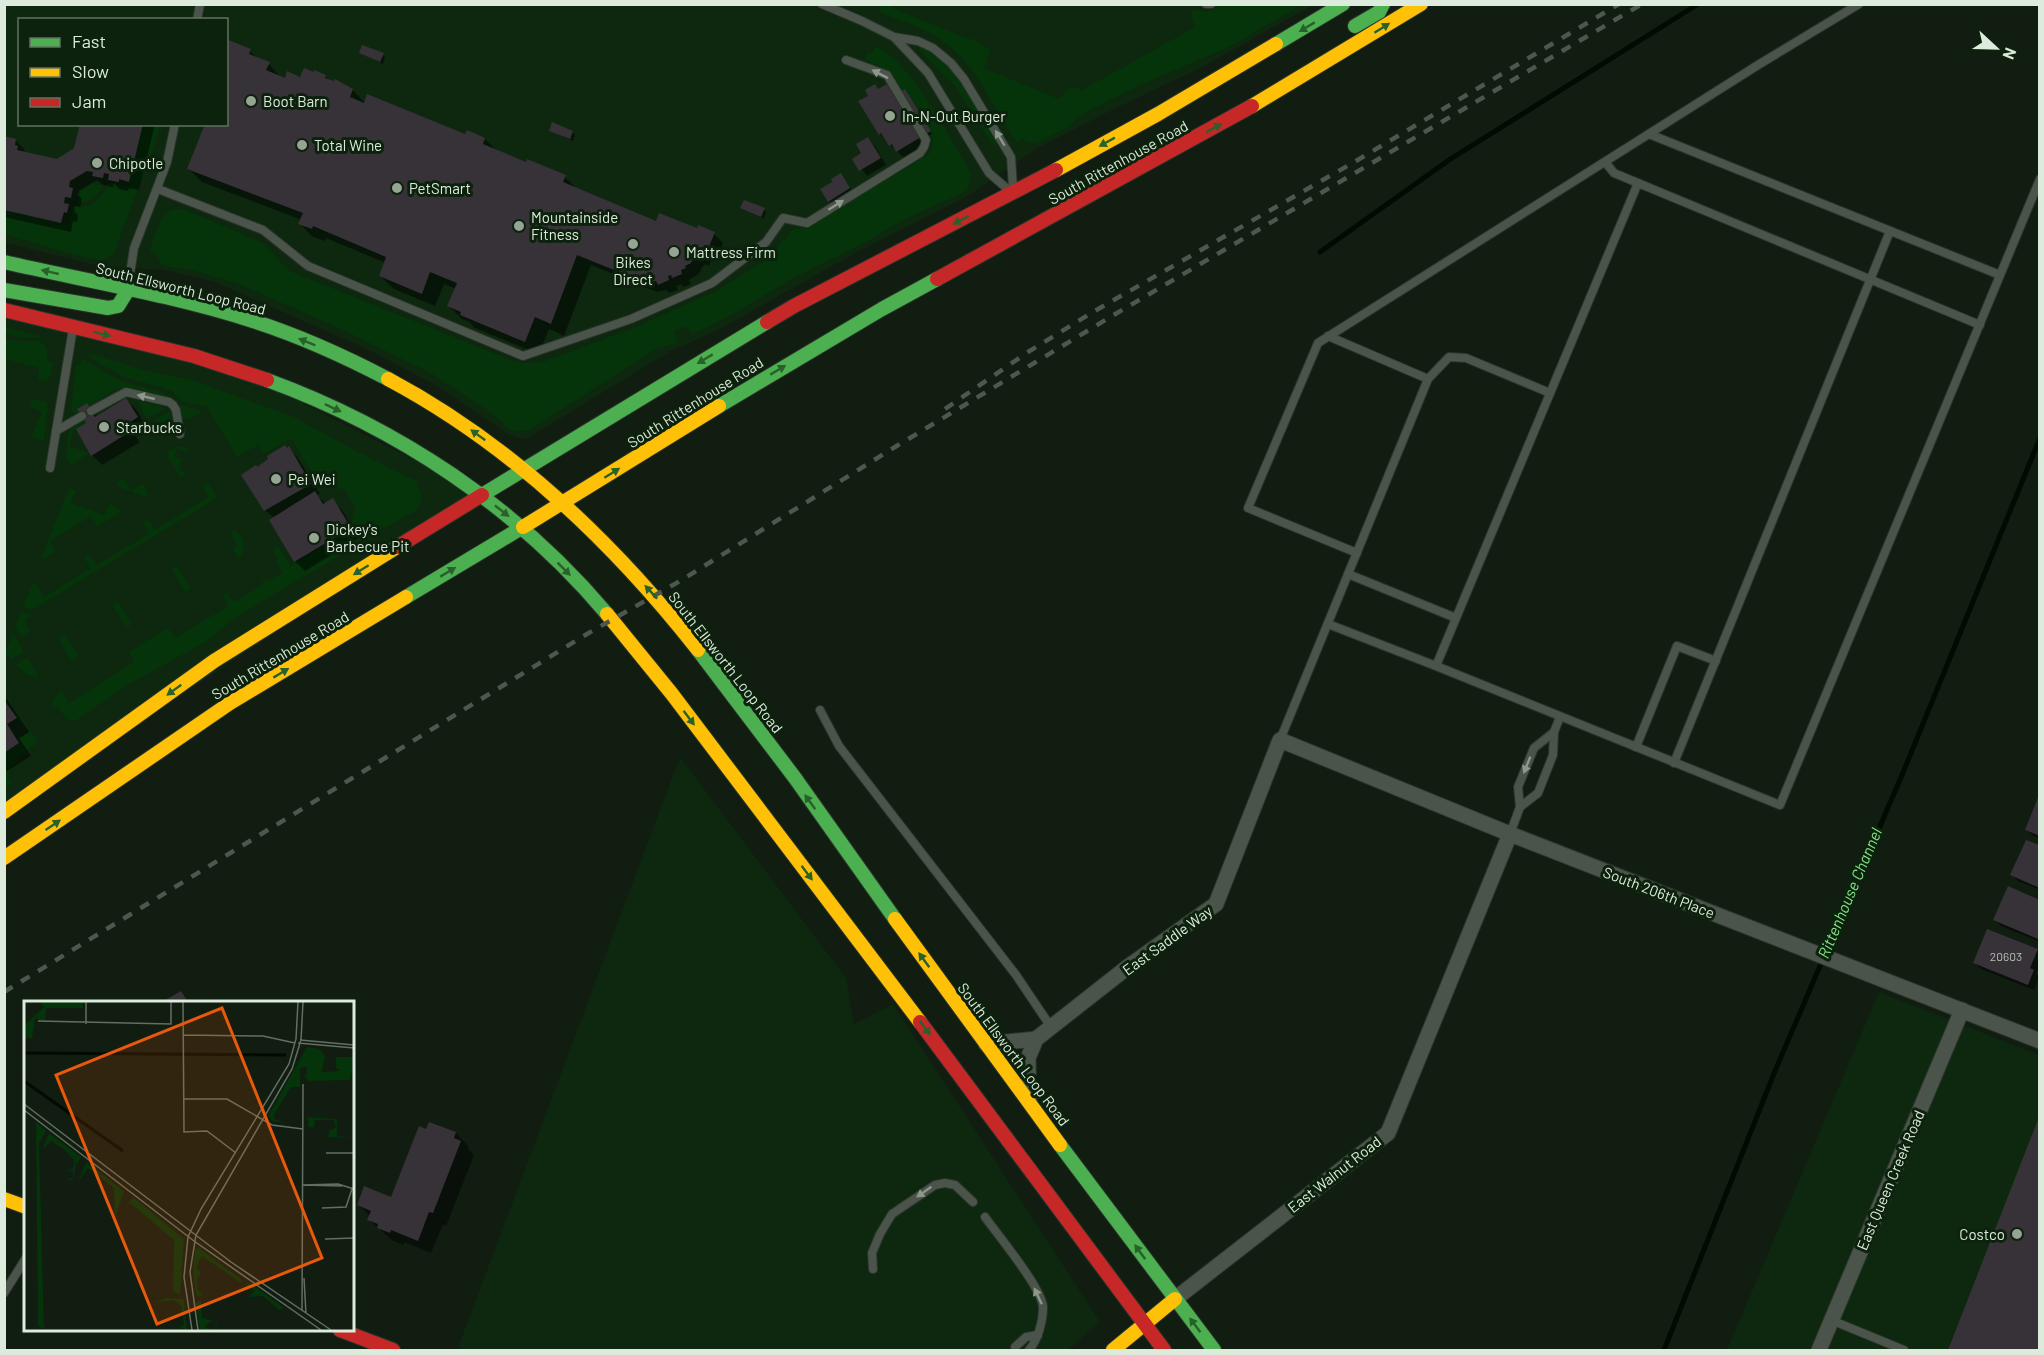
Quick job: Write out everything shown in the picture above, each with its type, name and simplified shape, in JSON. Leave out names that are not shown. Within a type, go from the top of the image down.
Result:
[{"type":"main road","name":"South Rittenhouse Road","points":[[4,812],[214,661],[794,306],[1017,202],[1158,114],[1344,4]]},
{"type":"main road","points":[[1338,36],[1378,12],[1383,4]]},
{"type":"main road","name":"South Rittenhouse Road","points":[[4,858],[231,703],[770,375],[882,309],[1280,91],[1421,4]]},
{"type":"main road","points":[[1280,91],[1299,61]]},
{"type":"main road","points":[[1017,202],[1031,229]]},
{"type":"main road","name":"South Ellsworth Loop Road","points":[[4,262],[213,310],[255,322],[345,359],[405,388],[437,407],[524,470],[562,503],[615,554],[690,639],[986,1044],[1214,1350]]},
{"type":"main road","points":[[4,290],[108,308],[118,306],[128,290]]},
{"type":"main road","points":[[4,310],[195,356],[314,399],[393,438],[482,495],[523,527],[571,576],[651,668],[905,1001],[1164,1350]]},
{"type":"main road","points":[[4,1199],[24,1206]]},
{"type":"main road","name":"East Walnut Road","points":[[1113,1350],[1175,1299]]},
{"type":"main road","points":[[345,1331],[393,1350]]},
{"type":"street","name":"South 206th Place","points":[[1280,740],[1510,834],[2040,1041]]},
{"type":"street","name":"East Saddle Way","points":[[1036,1040],[1129,966],[1216,904],[1280,740]]},
{"type":"street","name":"East Walnut Road","points":[[1175,1299],[1388,1133],[1510,834]]},
{"type":"street","name":"East Queen Creek Road","points":[[1819,1350],[1962,1010]]},
{"type":"street","points":[[986,1044],[1036,1040],[1028,1058],[1029,1100]]},
{"type":"lane","points":[[822,4],[894,37],[918,41],[933,48],[951,63],[964,79],[1011,157],[1017,202]]},
{"type":"lane","points":[[1206,4],[1211,4]]},
{"type":"lane","points":[[1357,553],[1248,508],[1318,342],[1859,4]]},
{"type":"lane","points":[[894,37],[928,73],[989,173],[1017,202]]},
{"type":"lane","points":[[158,189],[263,230],[308,266],[523,356],[631,319],[712,283],[766,242],[783,218],[807,223],[920,153],[926,140],[887,75],[846,60]]},
{"type":"lane","points":[[128,290],[134,248],[167,162],[175,126]]},
{"type":"lane","points":[[1649,134],[2000,275]]},
{"type":"lane","points":[[1605,162],[1614,173],[1980,325]]},
{"type":"lane","points":[[1328,624],[1780,805],[2040,178]]},
{"type":"lane","points":[[1436,666],[1638,183]]},
{"type":"lane","points":[[1674,763],[1890,231]]},
{"type":"lane","points":[[50,468],[74,327]]},
{"type":"lane","points":[[1328,336],[1428,379]]},
{"type":"lane","points":[[1280,740],[1428,379],[1449,357],[1466,358],[1550,393]]},
{"type":"lane","points":[[91,411],[126,392],[169,402],[176,410],[180,434]]},
{"type":"lane","points":[[56,431],[82,416]]},
{"type":"lane","points":[[1348,574],[1456,618]]},
{"type":"lane","points":[[1636,747],[1677,646],[1716,661]]},
{"type":"lane","points":[[820,710],[839,746],[1016,975],[1051,1027]]},
{"type":"lane","points":[[1520,807],[1538,793],[1553,755],[1554,732],[1560,717]]},
{"type":"lane","points":[[1510,834],[1520,807],[1518,787],[1534,748],[1554,732]]},
{"type":"lane","points":[[873,1269],[873,1253],[880,1234],[892,1214],[935,1185],[945,1183],[955,1185],[974,1202]]},
{"type":"lane","points":[[985,1217],[1030,1279],[1043,1305],[1038,1335],[1029,1350]]},
{"type":"lane","points":[[4,1293],[24,1261]]},
{"type":"lane","points":[[1831,1320],[1904,1350]]},
{"type":"lane","points":[[1015,1347],[1026,1337],[1038,1335]]},
{"type":"shaded area","points":[[5,5],[1313,5],[1204,66],[1038,148],[966,197],[857,252],[722,328],[669,352],[528,438],[521,439],[506,433],[437,386],[371,351],[215,282],[165,270],[103,267],[5,243]]},
{"type":"shaded area","points":[[878,5],[893,5],[892,8],[970,38],[990,49],[984,68],[1059,99],[1071,86],[1082,90],[1195,27],[1190,14],[1195,10],[1207,12],[1220,5],[1301,5],[1231,46],[1138,86],[1084,113],[1067,128],[1035,144],[1021,139],[1017,142],[1015,140],[984,88],[956,52],[930,33],[881,13]]},
{"type":"shaded area","points":[[875,47],[887,53],[901,65],[928,100],[969,170],[971,175],[967,191],[903,220],[862,244],[793,278],[726,318],[692,334],[686,326],[674,332],[677,343],[656,349],[529,430],[509,429],[493,414],[431,373],[339,328],[239,284],[192,270],[162,265],[155,252],[150,252],[158,227],[165,215],[176,209],[183,209],[261,242],[292,272],[508,359],[521,363],[543,362],[636,327],[718,290],[764,261],[791,231],[796,228],[805,229],[929,154],[933,146],[932,139],[891,72],[865,59],[867,52],[871,54]]},
{"type":"shaded area","points":[[919,47],[931,52],[954,72],[996,144],[991,143],[955,86],[919,50]]},
{"type":"shaded area","points":[[143,126],[160,126],[115,253],[103,261],[74,255],[5,234],[4,210],[68,225],[73,206],[85,206],[95,202],[109,183],[127,187]]},
{"type":"shaded area","points":[[90,183],[103,186],[93,199],[77,203],[81,189]]},
{"type":"shaded area","points":[[5,310],[240,371],[482,495],[5,812]]},
{"type":"shaded area","points":[[5,327],[42,337],[18,337],[5,333]]},
{"type":"shaded area","points":[[5,338],[36,341],[46,346],[47,361],[53,362],[51,373],[46,381],[38,380],[39,368],[5,359]]},
{"type":"shaded area","points":[[92,354],[143,370],[192,380],[294,417],[418,482],[421,498],[416,511],[376,532],[352,549],[279,591],[234,619],[205,642],[126,686],[73,721],[65,717],[58,706],[54,708],[52,702],[59,692],[62,691],[69,703],[134,662],[130,651],[168,628],[175,638],[228,606],[223,596],[225,593],[228,593],[234,602],[264,584],[258,572],[266,582],[282,573],[273,550],[278,546],[291,566],[350,530],[355,508],[345,490],[325,485],[320,475],[313,475],[292,440],[289,439],[264,454],[258,445],[237,457],[207,407],[181,401],[173,392],[164,388],[123,377],[86,355]]},
{"type":"shaded area","points":[[82,359],[122,381],[166,394],[175,401],[127,387],[115,390],[89,406],[86,403],[78,409],[80,412],[73,413],[71,409],[76,364],[80,365]]},
{"type":"shaded area","points":[[33,399],[46,402],[48,406],[44,441],[31,437],[42,412],[29,406]]},
{"type":"shaded area","points":[[137,400],[166,408],[147,419]]},
{"type":"shaded area","points":[[178,406],[203,411],[186,419],[182,416]]},
{"type":"shaded area","points":[[169,411],[170,422],[161,430],[154,420]]},
{"type":"shaded area","points":[[84,420],[86,423],[73,432],[69,446],[90,453],[74,463],[72,467],[66,458],[68,434]]},
{"type":"shaded area","points":[[178,446],[186,448],[190,453],[177,448],[174,456],[182,460],[179,470],[187,473],[182,477],[179,476],[166,453]]},
{"type":"shaded area","points":[[121,479],[125,480],[131,490],[143,484],[149,496],[145,497],[119,487],[117,483]]},
{"type":"shaded area","points":[[205,484],[209,484],[217,498],[32,610],[23,607],[32,584],[36,585],[44,597],[90,569],[85,558],[87,555],[96,565],[149,534],[144,524],[145,520],[150,521],[155,530],[208,497],[203,488]]},
{"type":"shaded area","points":[[69,488],[76,491],[71,503],[104,515],[110,504],[122,511],[99,526],[91,516],[50,541],[54,553],[40,561]]},
{"type":"shaded area","points":[[235,530],[244,543],[239,559],[232,549],[237,545],[230,533]]},
{"type":"shaded area","points":[[175,566],[178,567],[190,587],[188,592],[185,591],[172,570]]},
{"type":"shaded area","points":[[116,601],[131,623],[129,627],[126,627],[113,606]]},
{"type":"shaded area","points":[[21,611],[32,615],[25,620],[30,631],[21,637],[15,627]]},
{"type":"shaded area","points":[[13,633],[24,652],[12,659],[5,652]]},
{"type":"shaded area","points":[[64,634],[78,656],[74,660],[71,660],[59,640]]},
{"type":"shaded area","points":[[27,657],[39,677],[27,675],[15,665]]},
{"type":"shaded area","points":[[31,731],[36,744],[14,760],[15,764],[10,766],[8,779],[12,783],[5,788],[5,752]]},
{"type":"shaded area","points":[[680,757],[846,978],[854,1024],[893,1004],[1100,1322],[1068,1350],[461,1350],[459,1345]]},
{"type":"shaded area","points":[[1879,992],[2039,1055],[2039,1350],[1727,1350]]},
{"type":"building","points":[[228,40],[251,49],[249,54],[270,62],[266,70],[285,78],[287,71],[300,77],[304,68],[314,72],[314,70],[326,75],[325,78],[334,81],[335,79],[353,89],[350,97],[364,103],[367,94],[465,134],[467,130],[485,138],[483,144],[526,162],[527,159],[566,175],[563,182],[656,221],[659,213],[697,228],[698,225],[715,232],[708,249],[703,247],[699,257],[693,258],[691,263],[685,266],[686,268],[681,270],[682,274],[672,278],[671,275],[668,276],[669,280],[658,285],[656,281],[646,283],[577,255],[551,324],[535,317],[525,342],[460,315],[461,312],[447,306],[457,283],[430,272],[422,294],[379,276],[386,257],[313,226],[312,229],[298,224],[303,213],[187,169],[204,126],[228,126]]},
{"type":"building","points":[[362,45],[384,53],[380,62],[359,53]]},
{"type":"building","points":[[875,84],[878,89],[887,84],[894,96],[905,89],[931,131],[896,152],[892,144],[889,146],[881,133],[879,135],[858,101],[868,96],[865,90]]},
{"type":"building","points":[[552,122],[573,131],[570,139],[549,131]]},
{"type":"building","points":[[80,126],[143,126],[129,182],[119,179],[119,182],[108,180],[109,174],[104,173],[103,178],[92,176],[93,172],[87,171],[70,181],[69,187],[73,188],[71,198],[65,197],[64,203],[69,204],[61,223],[4,210],[4,136],[16,139],[17,150],[57,159],[74,148]]},
{"type":"building","points":[[868,137],[881,158],[859,171],[852,159],[861,153],[856,144]]},
{"type":"building","points":[[841,173],[850,188],[828,202],[820,189]]},
{"type":"building","points":[[744,200],[765,208],[761,217],[740,208]]},
{"type":"building","name":"Starbucks","points":[[126,398],[138,417],[127,424],[131,431],[91,456],[76,429],[86,423],[77,409],[87,403],[95,417]]},
{"type":"building","name":"Pei Wei","points":[[285,445],[287,448],[289,446],[311,484],[264,511],[241,475],[256,465],[257,467],[268,459],[267,456]]},
{"type":"building","points":[[315,491],[323,504],[333,498],[351,528],[294,562],[269,520]]},
{"type":"building","points":[[4,700],[17,718],[7,724],[19,743],[4,753]]},
{"type":"building","points":[[2040,795],[2040,836],[2025,830]]},
{"type":"building","points":[[2026,840],[2040,845],[2040,888],[2010,875]]},
{"type":"building","points":[[2008,886],[2040,900],[2038,939],[1993,920]]},
{"type":"building","points":[[1987,929],[2038,949],[2030,968],[2034,970],[2028,985],[1973,963]]},
{"type":"building","points":[[181,991],[187,1001],[164,1001]]},
{"type":"building","name":"Costco","points":[[2039,1117],[2040,1350],[1948,1350]]},
{"type":"building","points":[[429,1122],[456,1132],[454,1138],[461,1141],[433,1213],[429,1212],[418,1241],[391,1230],[390,1233],[377,1228],[378,1224],[367,1220],[371,1211],[357,1205],[364,1186],[391,1197],[419,1126],[426,1129]]},
{"type":"waterway","points":[[1320,252],[1449,160],[1698,4]]},
{"type":"waterway","name":"Rittenhouse Channel","points":[[1664,1350],[1775,1071],[1902,775],[2040,438]]},
{"type":"railway","points":[[945,409],[1028,352],[1093,312],[1356,161],[1619,4]]},
{"type":"railway","points":[[4,992],[587,634],[680,581],[895,447],[1112,316],[1642,4]]},
{"type":"traffic: fast","points":[[1276,44],[1343,4]]},
{"type":"traffic: fast","points":[[1355,26],[1379,12],[1383,4]]},
{"type":"traffic: fast","points":[[4,262],[161,296],[253,321],[322,347],[388,379]]},
{"type":"traffic: fast","points":[[719,406],[937,279]]},
{"type":"traffic: fast","points":[[4,290],[108,308],[118,306],[128,290]]},
{"type":"traffic: fast","points":[[482,495],[767,322]]},
{"type":"traffic: fast","points":[[267,380],[316,399],[363,422],[452,475],[534,539],[572,575],[607,614]]},
{"type":"traffic: fast","points":[[406,597],[523,527]]},
{"type":"traffic: fast","points":[[698,650],[795,778],[895,919]]},
{"type":"traffic: fast","points":[[1060,1145],[1214,1350]]},
{"type":"traffic: slow","points":[[1252,106],[1421,4]]},
{"type":"traffic: slow","points":[[1056,170],[1158,114],[1276,44]]},
{"type":"traffic: slow","points":[[388,379],[433,405],[476,434],[557,498],[631,571],[698,650]]},
{"type":"traffic: slow","points":[[523,527],[719,406]]},
{"type":"traffic: slow","points":[[4,812],[214,661],[397,547]]},
{"type":"traffic: slow","points":[[4,858],[230,703],[406,597]]},
{"type":"traffic: slow","points":[[607,614],[672,694],[920,1022]]},
{"type":"traffic: slow","points":[[895,919],[1060,1145]]},
{"type":"traffic: slow","points":[[4,1199],[24,1206]]},
{"type":"traffic: slow","points":[[1113,1350],[1175,1299]]},
{"type":"traffic: jam","points":[[937,279],[1252,106]]},
{"type":"traffic: jam","points":[[767,322],[1056,170]]},
{"type":"traffic: jam","points":[[4,310],[194,356],[267,380]]},
{"type":"traffic: jam","points":[[397,547],[482,495]]},
{"type":"traffic: jam","points":[[920,1022],[1164,1350]]},
{"type":"traffic: jam","points":[[343,1331],[393,1350]]},
{"type":"place","name":"Boot Barn","points":[[251,101]]},
{"type":"place","name":"In-N-Out Burger","points":[[890,116]]},
{"type":"place","name":"Total Wine","points":[[302,145]]},
{"type":"place","name":"Chipotle","points":[[97,163]]},
{"type":"place","name":"PetSmart","points":[[397,188]]},
{"type":"place","name":"Mountainside Fitness","points":[[519,226]]},
{"type":"place","name":"Bikes Direct","points":[[633,244]]},
{"type":"place","name":"Mattress Firm","points":[[674,252]]},
{"type":"place","name":"Starbucks","points":[[104,427]]},
{"type":"place","name":"Pei Wei","points":[[276,479]]},
{"type":"place","name":"Dickey's Barbecue Pit","points":[[314,538]]},
{"type":"place","name":"Costco","points":[[2017,1234]]}]
